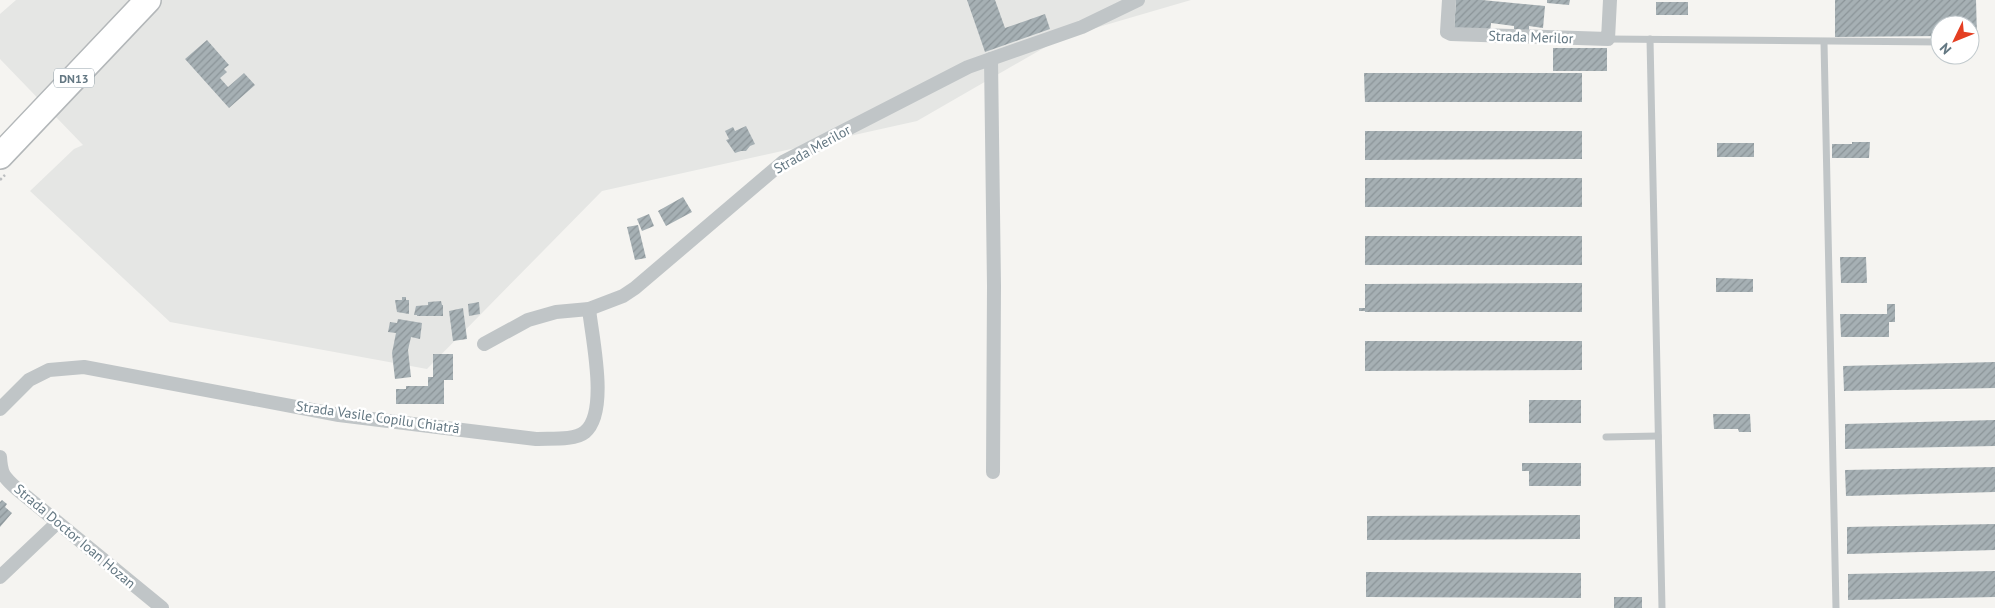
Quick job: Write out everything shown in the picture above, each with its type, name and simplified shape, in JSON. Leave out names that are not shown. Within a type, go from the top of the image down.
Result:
[{"type":"highway","name":"DN13","points":[[0,156],[148,0]]},
{"type":"street","name":"Strada Merilor","points":[[484,344],[528,320],[556,312],[589,309],[623,296],[635,288],[783,162],[968,67],[1082,27],[1138,0]]},
{"type":"street","name":"Strada Merilor","points":[[1450,0],[1447,32],[1451,34],[1608,39]]},
{"type":"street","points":[[1608,39],[1610,0]]},
{"type":"street","points":[[991,59],[994,472]]},
{"type":"street","name":"Strada Vasile Copilu Chiatră","points":[[0,409],[29,380],[50,370],[84,367],[339,415],[536,439],[566,438],[584,432],[595,416],[599,395],[589,309]]},
{"type":"street","name":"Strada Doctor Ioan Hozan","points":[[0,467],[4,477],[10,483],[156,606]]},
{"type":"street","points":[[0,577],[57,523]]},
{"type":"lane","points":[[1608,39],[1930,42]]},
{"type":"lane","points":[[1650,40],[1662,608]]},
{"type":"lane","points":[[1824,42],[1836,608]]},
{"type":"lane","points":[[1606,437],[1658,436]]},
{"type":"shaded area","points":[[16,0],[1191,0],[1061,38],[917,121],[602,191],[427,369],[170,322],[30,191],[74,149],[83,145],[0,59],[0,14]]},
{"type":"building","points":[[967,0],[995,0],[1005,28],[1045,14],[1050,29],[985,52]]},
{"type":"building","points":[[1456,0],[1482,0],[1545,6],[1543,28],[1529,26],[1529,32],[1514,29],[1514,26],[1491,23],[1490,34],[1454,31]]},
{"type":"building","points":[[1547,0],[1570,0],[1569,5],[1547,3]]},
{"type":"building","points":[[1835,0],[1976,0],[1976,15],[1930,15],[1930,36],[1835,37]]},
{"type":"building","points":[[1656,2],[1688,2],[1688,15],[1656,15]]},
{"type":"building","points":[[207,40],[229,65],[224,69],[227,72],[220,78],[228,87],[244,73],[255,85],[229,108],[185,59]]},
{"type":"building","points":[[1553,48],[1607,48],[1607,71],[1553,71]]},
{"type":"building","points":[[1364,73],[1582,73],[1582,102],[1365,102]]},
{"type":"building","points":[[746,126],[755,144],[746,151],[735,153],[726,140],[729,139],[725,131],[733,127],[735,131]]},
{"type":"building","points":[[1365,131],[1582,131],[1582,159],[1365,160]]},
{"type":"building","points":[[1852,142],[1870,142],[1869,158],[1832,158],[1832,144],[1852,144]]},
{"type":"building","points":[[1717,143],[1754,143],[1754,157],[1717,157]]},
{"type":"building","points":[[1365,178],[1582,178],[1582,207],[1365,207]]},
{"type":"building","points":[[683,197],[692,212],[666,226],[658,211]]},
{"type":"building","points":[[649,214],[654,226],[642,231],[637,219]]},
{"type":"building","points":[[638,225],[646,258],[635,260],[627,227]]},
{"type":"building","points":[[1365,236],[1582,236],[1582,265],[1365,265]]},
{"type":"building","points":[[1840,257],[1866,257],[1867,283],[1841,283]]},
{"type":"building","points":[[1716,278],[1753,279],[1753,292],[1716,292]]},
{"type":"building","points":[[1582,283],[1582,312],[1359,311],[1359,308],[1365,308],[1365,284]]},
{"type":"building","points":[[402,297],[406,297],[406,300],[409,300],[409,314],[397,312],[395,300],[402,300]]},
{"type":"building","points":[[441,301],[443,316],[414,315],[416,306],[428,305],[428,302]]},
{"type":"building","points":[[479,302],[480,314],[469,316],[468,304]]},
{"type":"building","points":[[1887,304],[1895,304],[1895,322],[1889,322],[1889,337],[1841,337],[1840,314],[1887,314]]},
{"type":"building","points":[[463,308],[467,339],[453,341],[449,311]]},
{"type":"building","points":[[398,319],[422,323],[420,339],[411,337],[408,350],[411,377],[395,379],[392,353],[396,333],[388,332],[390,322],[397,323]]},
{"type":"building","points":[[1365,341],[1582,341],[1582,370],[1365,371]]},
{"type":"building","points":[[433,354],[453,354],[453,380],[444,380],[444,404],[396,404],[396,389],[406,389],[406,386],[428,386],[428,377],[433,377]]},
{"type":"building","points":[[1995,362],[1995,388],[1844,391],[1843,366]]},
{"type":"building","points":[[1529,400],[1581,400],[1581,423],[1529,423]]},
{"type":"building","points":[[1713,414],[1750,414],[1751,432],[1739,432],[1738,429],[1714,429]]},
{"type":"building","points":[[1995,420],[1995,446],[1845,449],[1845,424]]},
{"type":"building","points":[[1522,463],[1581,463],[1581,486],[1529,486],[1529,471],[1522,471]]},
{"type":"building","points":[[1995,467],[1995,492],[1846,496],[1845,470]]},
{"type":"building","points":[[2,500],[7,504],[5,507],[12,513],[0,527],[0,502]]},
{"type":"building","points":[[1580,515],[1580,539],[1367,540],[1367,516]]},
{"type":"building","points":[[1995,524],[1995,550],[1847,554],[1847,527]]},
{"type":"building","points":[[1995,571],[1995,597],[1848,600],[1848,574]]},
{"type":"building","points":[[1366,572],[1581,573],[1581,598],[1366,597]]},
{"type":"building","points":[[1614,597],[1642,597],[1642,608],[1614,608]]}]
